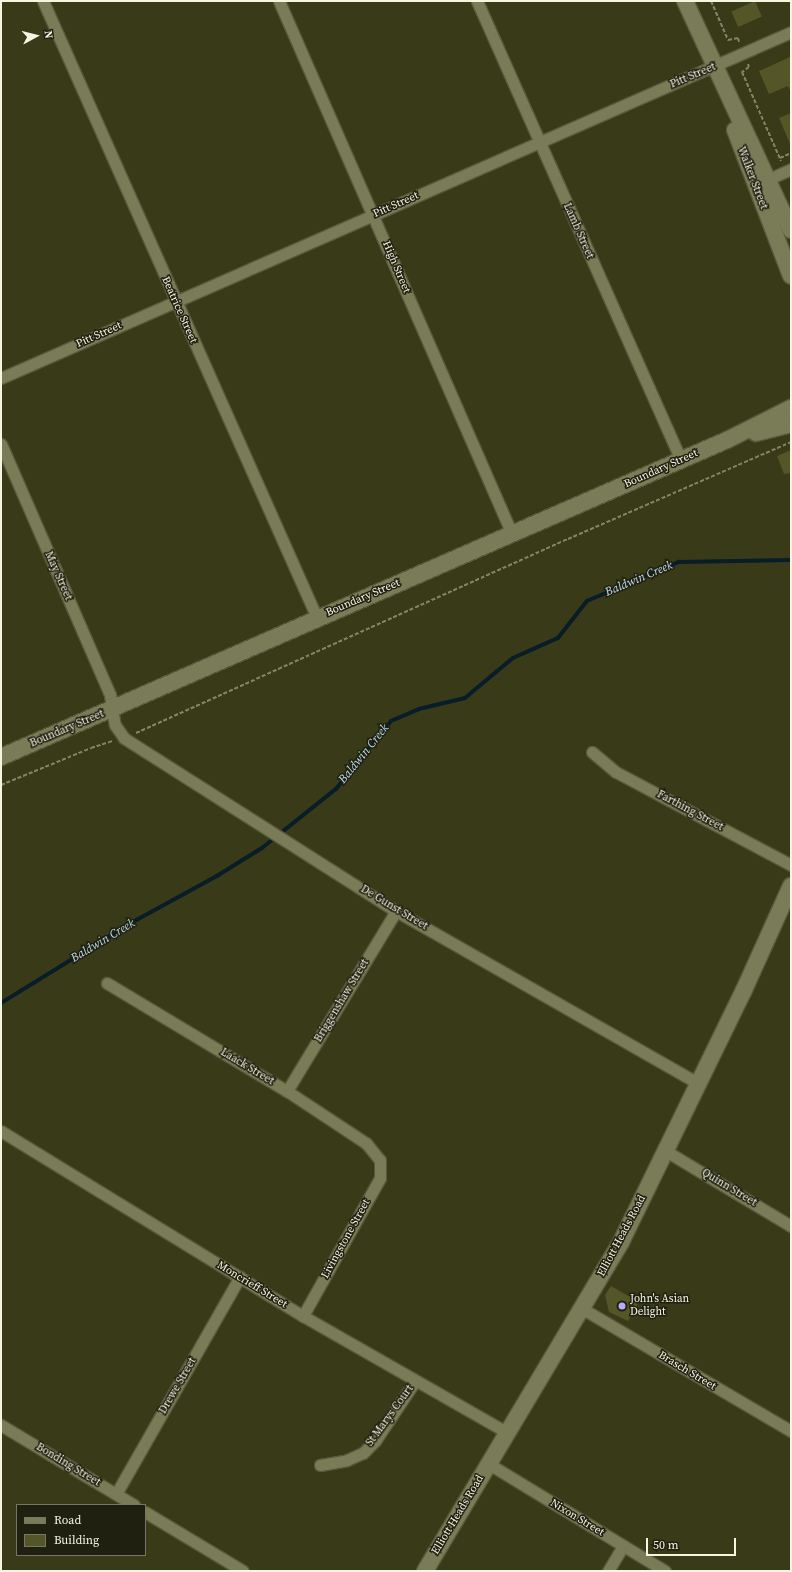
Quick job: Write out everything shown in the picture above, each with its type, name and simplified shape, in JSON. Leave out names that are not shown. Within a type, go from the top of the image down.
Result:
[{"type":"street","name":"Beatrice Street","points":[[43,1],[317,618]]},
{"type":"street","name":"High Street","points":[[279,1],[512,534]]},
{"type":"street","name":"Lamb Street","points":[[477,1],[681,460]]},
{"type":"street","name":"Walker Street","points":[[685,1],[761,182],[791,276]]},
{"type":"street","name":"Pitt Street","points":[[1,378],[539,142],[716,72],[791,32]]},
{"type":"street","points":[[761,182],[791,169]]},
{"type":"street","name":"Walker Street","points":[[761,182],[791,230]]},
{"type":"street","name":"Boundary Street","points":[[1,757],[727,440],[791,408]]},
{"type":"street","name":"Boundary Street","points":[[727,440],[791,424]]},
{"type":"street","name":"May Street","points":[[1,444],[110,695],[112,709]]},
{"type":"street","name":"De Gunst Street","points":[[112,709],[119,733],[132,744],[264,825],[396,910],[698,1083]]},
{"type":"street","name":"Farthing Street","points":[[592,752],[616,772],[791,865]]},
{"type":"street","name":"Elliott Heads Road","points":[[425,1571],[489,1464],[506,1432],[583,1309],[622,1240],[666,1151],[791,886]]},
{"type":"street","name":"Briggenshaw Street","points":[[288,1090],[396,910]]},
{"type":"street","name":"Laack Street","points":[[106,983],[288,1090],[366,1143],[380,1160]]},
{"type":"street","name":"Moncrieff Street","points":[[1,1131],[303,1316],[506,1432]]},
{"type":"street","name":"Quinn Street","points":[[666,1151],[791,1226]]},
{"type":"street","name":"Livingstone Street","points":[[303,1316],[380,1178],[380,1160]]},
{"type":"street","name":"Drewe Street","points":[[116,1494],[240,1277]]},
{"type":"street","name":"Brasch Street","points":[[583,1309],[791,1432]]},
{"type":"street","name":"St Marys Court","points":[[320,1465],[347,1460],[363,1453],[375,1441],[415,1381]]},
{"type":"street","name":"Bonding Street","points":[[1,1425],[132,1504]]},
{"type":"street","name":"Nixon Street","points":[[489,1464],[666,1571]]},
{"type":"street","points":[[146,1513],[243,1571]]},
{"type":"street","points":[[608,1571],[623,1546]]},
{"type":"path","points":[[710,1],[728,40],[738,38],[740,43]]},
{"type":"path","points":[[748,63],[749,67],[742,72],[781,162]]},
{"type":"path","points":[[780,158],[791,153]]},
{"type":"path","points":[[133,734],[568,539],[791,442]]},
{"type":"path","points":[[1,786],[91,748],[120,738]]},
{"type":"building","points":[[755,1],[762,17],[738,27],[731,12]]},
{"type":"building","points":[[790,57],[791,92],[788,86],[769,94],[759,71]]},
{"type":"building","points":[[791,113],[791,146],[779,118]]},
{"type":"building","points":[[791,450],[791,473],[784,474],[777,456]]},
{"type":"building","name":"John's Asian Delight","points":[[611,1286],[639,1302],[628,1321],[609,1312],[605,1295]]},
{"type":"waterway","name":"Baldwin Creek","points":[[1,1003],[131,923],[217,876],[262,848],[336,789],[391,721],[419,709],[465,698],[513,658],[558,638],[587,601],[679,562],[791,560]]},
{"type":"place","name":"John's Asian Delight","points":[[622,1306]]}]
